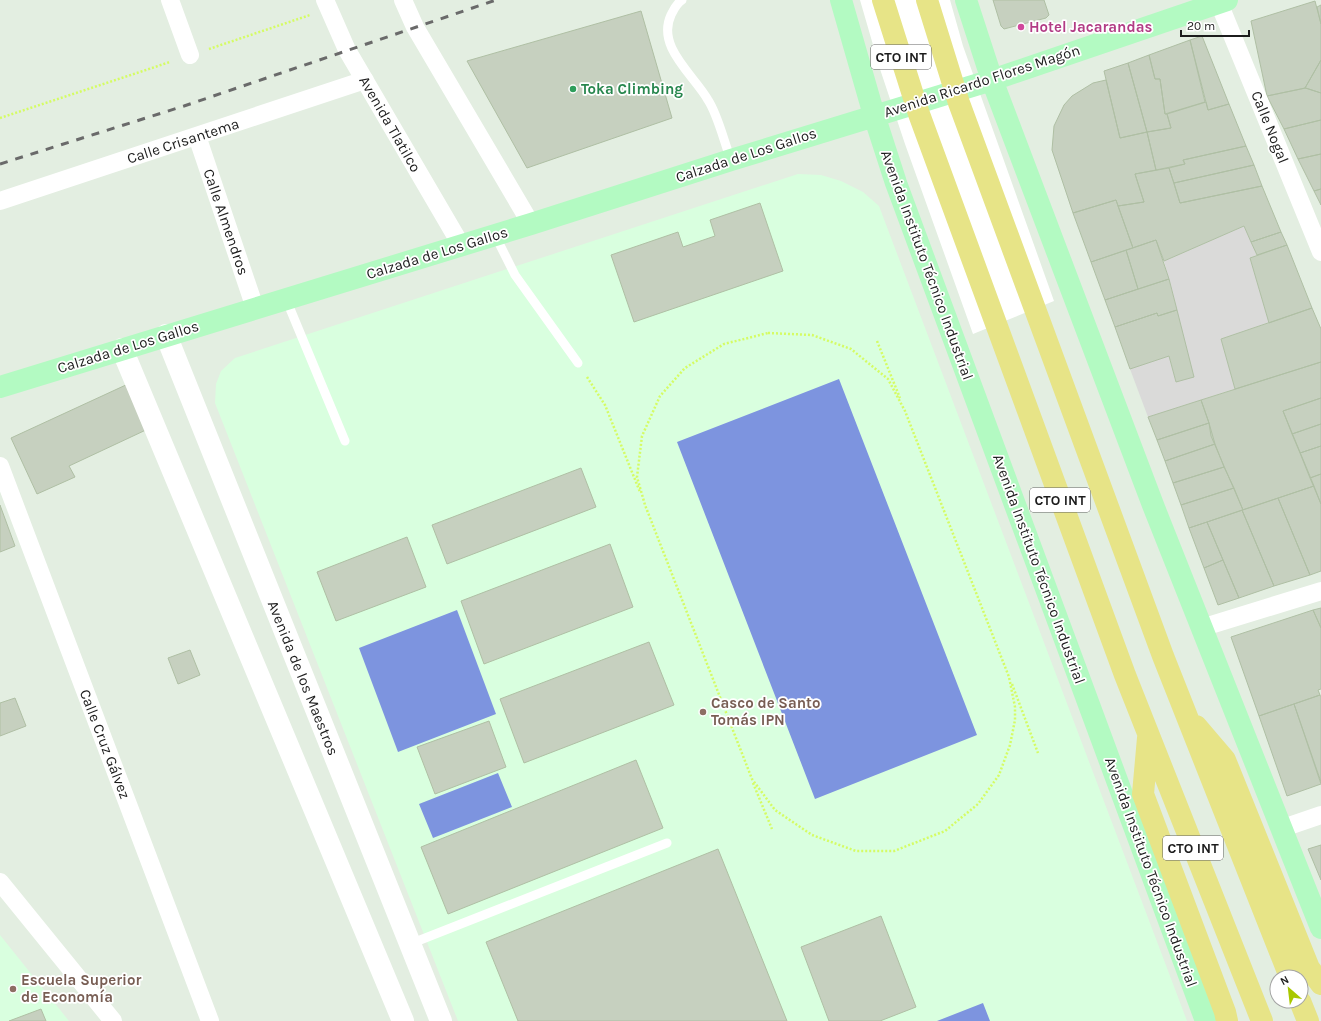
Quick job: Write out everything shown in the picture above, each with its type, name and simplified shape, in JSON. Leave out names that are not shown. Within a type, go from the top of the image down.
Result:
[{"type":"highway","name":"CTO INT","points":[[883,0],[919,114],[996,325],[1148,733],[1262,1021]]},
{"type":"highway","name":"CTO INT","points":[[927,0],[959,104],[1184,713],[1287,969]]},
{"type":"highway","points":[[1184,713],[1225,760],[1309,968],[1321,984]]},
{"type":"highway","points":[[1148,733],[1143,794],[1223,1005],[1227,1021]]},
{"type":"highway","points":[[1303,1009],[1308,1021]]},
{"type":"main road","name":"CTO INT","points":[[841,0],[874,115]]},
{"type":"main road","points":[[966,0],[992,80],[1152,505],[1280,829],[1321,928]]},
{"type":"main road","name":"Avenida Ricardo Flores Magón","points":[[874,115],[992,80],[1223,1]]},
{"type":"main road","name":"Calzada de Los Gallos","points":[[0,387],[531,224],[874,115]]},
{"type":"main road","name":"Avenida Instituto Técnico Industrial","points":[[874,115],[896,183],[1206,1021]]},
{"type":"street","points":[[170,0],[190,55]]},
{"type":"street","points":[[403,0],[415,27],[531,224]]},
{"type":"street","name":"Calle Nogal","points":[[1223,1],[1321,252]]},
{"type":"street","name":"Avenida Tlatilco","points":[[326,5],[347,50],[461,245]]},
{"type":"street","name":"Calle Crisantema","points":[[0,201],[365,80]]},
{"type":"street","name":"Calle Almendros","points":[[197,136],[255,308]]},
{"type":"street","name":"Avenida de los Maestros","points":[[166,335],[441,1021]]},
{"type":"street","points":[[122,349],[403,1021]]},
{"type":"street","name":"Calle Cruz Gálvez","points":[[0,466],[210,1021]]},
{"type":"street","points":[[1201,628],[1321,591]]},
{"type":"street","points":[[1280,829],[1321,815]]},
{"type":"street","points":[[0,882],[113,1021]]},
{"type":"lane","points":[[682,0],[677,4],[668,22],[670,42],[683,68],[709,100],[731,160]]},
{"type":"lane","points":[[495,235],[515,275],[578,363]]},
{"type":"lane","points":[[286,299],[345,441]]},
{"type":"lane","points":[[410,944],[667,843]]},
{"type":"path","points":[[0,118],[190,55],[326,5]]},
{"type":"path","points":[[645,505],[637,477],[642,436],[660,396],[685,368],[724,344],[768,333],[812,335],[851,349],[888,379],[905,411]]},
{"type":"path","points":[[878,341],[1038,753]]},
{"type":"path","points":[[578,363],[605,405],[772,829]]},
{"type":"path","points":[[752,779],[775,810],[812,835],[856,851],[894,851],[945,831],[978,804],[999,775],[1010,745],[1015,720],[1015,707],[1009,677]]},
{"type":"shaded area","name":"Casco de Santo Tomás IPN","points":[[798,174],[821,175],[841,181],[863,192],[879,206],[1187,1021],[458,1021],[215,403],[216,384],[221,371],[235,358]]},
{"type":"shaded area","points":[[1244,226],[1257,255],[1250,258],[1269,323],[1221,339],[1235,389],[1148,417],[1130,369],[1169,356],[1176,382],[1177,310],[1164,261]]},
{"type":"shaded area","points":[[839,379],[977,735],[815,799],[677,442]]},
{"type":"shaded area","points":[[457,610],[496,714],[398,752],[359,648]]},
{"type":"shaded area","points":[[498,773],[512,807],[433,838],[419,804]]},
{"type":"shaded area","points":[[0,935],[69,1021],[0,1021]]},
{"type":"shaded area","points":[[983,1003],[990,1021],[937,1021]]},
{"type":"pier","points":[[860,0],[950,0],[963,46],[1054,301],[973,334],[905,144],[880,69]]},
{"type":"building","points":[[993,0],[1044,0],[1049,15],[1046,18],[1004,29],[1001,26]]},
{"type":"building","points":[[1315,1],[1321,24],[1321,60],[1305,88],[1267,96],[1251,21]]},
{"type":"building","points":[[1321,5],[1321,24],[1317,7]]},
{"type":"building","name":"Toka Climbing","points":[[641,11],[672,118],[527,168],[467,61]]},
{"type":"building","points":[[1202,36],[1229,104],[1208,110],[1190,40]]},
{"type":"building","points":[[1190,40],[1205,102],[1165,114],[1160,79],[1155,79],[1149,55]]},
{"type":"building","points":[[1149,55],[1155,79],[1160,79],[1165,114],[1167,114],[1171,128],[1147,132],[1128,63]]},
{"type":"building","points":[[1321,60],[1321,93],[1305,88]]},
{"type":"building","points":[[1128,63],[1147,132],[1120,138],[1104,71]]},
{"type":"building","points":[[1106,80],[1120,138],[1147,132],[1156,170],[1135,174],[1144,202],[1118,206],[1116,200],[1073,213],[1052,150],[1054,126],[1064,105],[1072,96],[1093,83]]},
{"type":"building","points":[[1306,88],[1321,93],[1321,120],[1284,129],[1267,96]]},
{"type":"building","points":[[1206,102],[1208,110],[1229,104],[1246,146],[1183,160],[1185,164],[1156,170],[1147,132],[1171,128],[1167,114]]},
{"type":"building","points":[[1321,120],[1321,154],[1298,159],[1284,129]]},
{"type":"building","points":[[1246,146],[1254,165],[1174,183],[1169,168],[1185,164],[1183,160]]},
{"type":"building","points":[[1321,154],[1321,189],[1314,191],[1298,159]]},
{"type":"building","points":[[1254,165],[1262,186],[1180,203],[1174,183]]},
{"type":"building","points":[[1169,168],[1180,203],[1262,186],[1281,232],[1251,242],[1244,226],[1164,261],[1156,240],[1133,248],[1118,206],[1144,202],[1135,174]]},
{"type":"building","points":[[1321,189],[1321,205],[1314,191]]},
{"type":"building","points":[[1116,200],[1133,248],[1091,262],[1073,213]]},
{"type":"building","points":[[760,203],[783,271],[634,322],[611,255],[678,232],[683,247],[715,236],[710,220]]},
{"type":"building","points":[[1281,232],[1287,245],[1257,255],[1251,242]]},
{"type":"building","points":[[1156,240],[1169,279],[1138,289],[1126,250]]},
{"type":"building","points":[[1287,245],[1312,308],[1269,323],[1250,258]]},
{"type":"building","points":[[1126,250],[1138,289],[1105,300],[1091,262]]},
{"type":"building","points":[[1169,279],[1177,310],[1158,316],[1157,313],[1115,327],[1105,300]]},
{"type":"building","points":[[1312,308],[1321,329],[1321,362],[1235,389],[1221,339]]},
{"type":"building","points":[[1177,310],[1194,377],[1176,382],[1169,356],[1130,369],[1115,327],[1157,313],[1158,316]]},
{"type":"building","points":[[1321,362],[1321,398],[1283,411],[1314,486],[1243,510],[1211,436],[1209,423],[1201,400]]},
{"type":"building","points":[[128,384],[148,429],[69,466],[75,477],[37,494],[11,438]]},
{"type":"building","points":[[1321,398],[1321,424],[1292,434],[1283,411]]},
{"type":"building","points":[[1201,400],[1209,423],[1157,440],[1148,417]]},
{"type":"building","points":[[1209,423],[1215,444],[1165,461],[1157,440]]},
{"type":"building","points":[[1321,424],[1321,446],[1300,453],[1292,434]]},
{"type":"building","points":[[1215,444],[1224,467],[1173,483],[1165,461]]},
{"type":"building","points":[[1321,446],[1321,474],[1310,478],[1300,453]]},
{"type":"building","points":[[1224,467],[1234,488],[1181,505],[1173,483]]},
{"type":"building","points":[[581,468],[596,507],[447,564],[432,525]]},
{"type":"building","points":[[1321,474],[1321,504],[1310,478]]},
{"type":"building","points":[[1314,486],[1321,504],[1321,571],[1310,575],[1278,498]]},
{"type":"building","points":[[1234,488],[1243,510],[1189,528],[1181,505]]},
{"type":"building","points":[[1278,498],[1310,575],[1274,586],[1242,510]]},
{"type":"building","points":[[0,505],[15,546],[0,552]]},
{"type":"building","points":[[1242,510],[1274,586],[1239,598],[1207,522]]},
{"type":"building","points":[[1207,522],[1223,560],[1204,568],[1189,528]]},
{"type":"building","points":[[407,537],[426,587],[336,621],[317,572]]},
{"type":"building","points":[[610,544],[633,607],[484,664],[461,601]]},
{"type":"building","points":[[1223,560],[1239,598],[1218,605],[1204,568]]},
{"type":"building","points":[[1321,608],[1321,628],[1313,610]]},
{"type":"building","points":[[1313,610],[1321,628],[1321,689],[1318,690],[1320,695],[1259,716],[1231,637]]},
{"type":"building","points":[[649,642],[674,705],[524,763],[500,699]]},
{"type":"building","points":[[190,650],[200,675],[178,684],[168,658]]},
{"type":"building","points":[[1320,695],[1321,697],[1321,782],[1294,704]]},
{"type":"building","points":[[15,698],[26,726],[0,736],[0,703]]},
{"type":"building","points":[[1294,704],[1321,784],[1287,796],[1259,716]]},
{"type":"building","points":[[489,721],[506,767],[435,794],[417,747]]},
{"type":"building","points":[[636,760],[663,828],[448,914],[421,847]]},
{"type":"building","points":[[1321,845],[1321,880],[1308,849]]},
{"type":"building","points":[[718,849],[787,1021],[518,1021],[486,942]]},
{"type":"building","points":[[881,916],[916,1007],[880,1021],[829,1021],[801,947]]},
{"type":"building","points":[[41,1009],[46,1021],[9,1021]]},
{"type":"railway","points":[[0,164],[184,106],[496,0]]},
{"type":"place","name":"Hotel Jacarandas","points":[[1021,27]]},
{"type":"place","name":"Toka Climbing","points":[[573,89]]},
{"type":"place","name":"Casco de Santo Tomás IPN","points":[[703,712]]},
{"type":"place","name":"Escuela Superior de Economía","points":[[13,989]]}]
